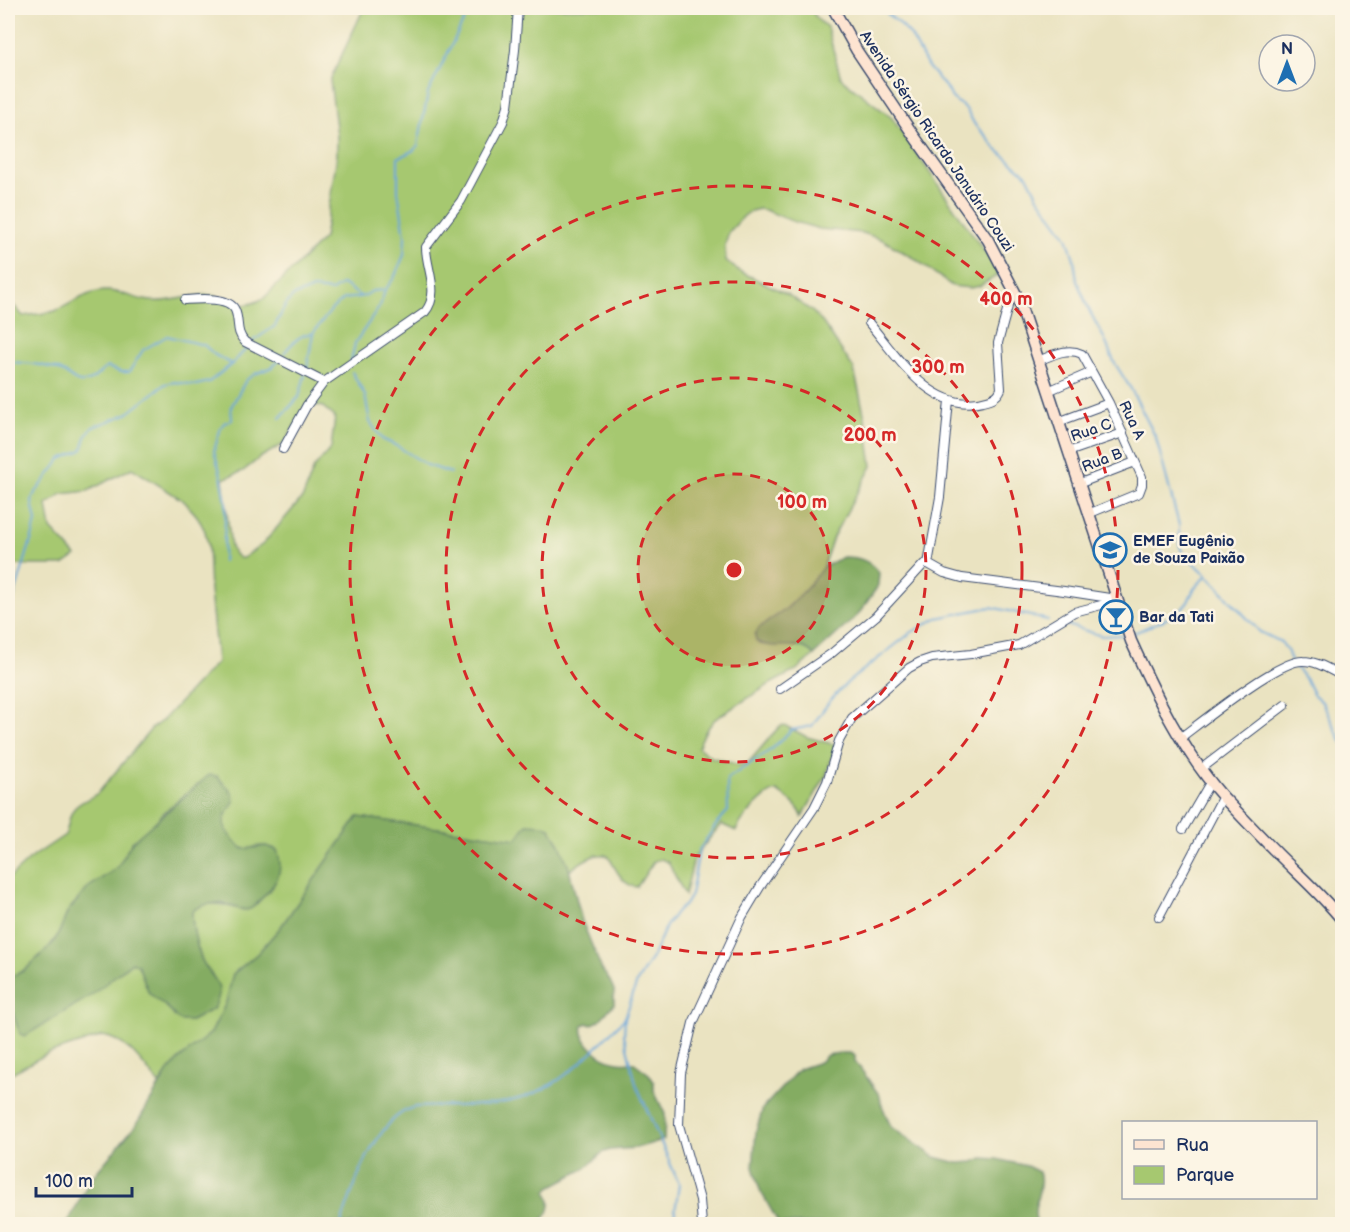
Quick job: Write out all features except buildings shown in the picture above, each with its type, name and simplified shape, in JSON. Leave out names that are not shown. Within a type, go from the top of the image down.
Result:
[{"type":"street","points":[[283,448],[324,382],[425,312],[431,305],[432,285],[426,247],[461,201],[503,122],[508,106],[518,8]]},
{"type":"street","name":"Avenida Sérgio Ricardo Januário Couzi","points":[[832,8],[857,51],[988,240],[1013,288],[1117,600],[1142,666],[1180,738],[1223,796],[1342,920]]},
{"type":"street","points":[[869,324],[924,386],[949,400],[975,402],[992,399],[998,395],[1002,379],[998,343],[1013,288]]},
{"type":"street","points":[[185,300],[210,298],[232,306],[235,309],[239,335],[244,342],[324,382]]},
{"type":"street","name":"Rua A","points":[[1038,361],[1072,350],[1082,354],[1109,403],[1142,477],[1139,492],[1088,514]]},
{"type":"street","points":[[1048,392],[1092,372]]},
{"type":"street","points":[[928,564],[940,497],[949,400]]},
{"type":"street","points":[[1058,422],[1109,403]]},
{"type":"street","name":"Rua C","points":[[1068,452],[1123,432]]},
{"type":"street","name":"Rua B","points":[[1078,484],[1135,462]]},
{"type":"street","points":[[780,689],[832,653],[876,616],[896,597],[924,564],[962,578],[1117,600]]},
{"type":"street","points":[[702,1224],[699,1200],[679,1125],[681,1073],[693,1023],[742,917],[827,782],[839,741],[852,718],[909,668],[920,662],[932,658],[971,654],[1019,645],[1069,615],[1117,600]]},
{"type":"street","points":[[1180,738],[1264,678],[1292,663],[1304,661],[1317,664],[1342,676]]},
{"type":"street","points":[[1201,769],[1285,705]]},
{"type":"street","points":[[1183,829],[1211,781]]},
{"type":"street","points":[[1160,917],[1223,796]]},
{"type":"green space","points":[[364,8],[810,8],[818,20],[827,27],[841,78],[892,118],[1000,274],[980,286],[970,288],[952,286],[915,259],[883,240],[863,233],[820,229],[759,209],[744,216],[729,232],[725,245],[726,261],[739,271],[787,294],[813,312],[854,369],[865,418],[872,466],[833,537],[817,578],[786,609],[759,628],[755,635],[759,644],[802,647],[814,655],[795,671],[715,719],[705,732],[698,747],[711,757],[739,765],[748,763],[779,727],[784,725],[807,737],[836,745],[826,776],[802,817],[796,806],[777,791],[754,807],[736,831],[721,824],[694,858],[685,895],[668,862],[661,859],[654,861],[637,887],[631,886],[623,879],[608,856],[592,856],[569,871],[559,842],[550,828],[516,839],[358,817],[280,928],[257,954],[233,974],[226,1003],[211,1033],[178,1060],[159,1084],[128,1048],[112,1038],[103,1036],[47,1054],[8,1075],[8,998],[20,1034],[25,1036],[132,962],[138,965],[149,993],[169,1009],[175,1017],[191,1021],[213,1009],[219,992],[218,986],[199,953],[192,912],[206,904],[238,908],[253,907],[273,887],[277,850],[263,846],[246,849],[234,842],[225,824],[225,817],[233,800],[233,795],[226,788],[192,789],[132,842],[117,868],[89,887],[68,911],[58,935],[46,951],[25,970],[8,978],[8,879],[31,858],[65,835],[73,810],[99,792],[152,728],[163,720],[217,662],[205,531],[197,516],[184,501],[132,468],[88,491],[62,494],[47,505],[51,529],[76,556],[63,565],[8,565],[8,299],[23,316],[55,311],[86,295],[106,291],[158,301],[207,295],[239,305],[254,303],[264,298],[324,238],[337,155],[337,135],[330,80]],"holes":[[[308,403],[323,407],[335,417],[331,448],[314,468],[303,497],[263,544],[243,558],[239,558],[231,547],[223,479],[243,471],[284,444]]]},
{"type":"green space","points":[[843,557],[863,560],[879,573],[876,589],[858,615],[814,655],[801,647],[770,646],[756,641],[755,635],[759,628],[786,609],[802,594],[823,567]]},
{"type":"green space","points":[[209,775],[217,776],[233,795],[234,802],[224,821],[233,840],[244,849],[266,846],[277,850],[280,865],[275,883],[250,909],[241,910],[214,903],[199,907],[192,912],[199,953],[218,986],[219,992],[213,1009],[191,1021],[177,1019],[169,1009],[149,993],[138,965],[132,962],[92,995],[25,1036],[20,1034],[8,998],[8,978],[25,970],[52,944],[68,911],[89,887],[117,868],[132,842]]},
{"type":"green space","points":[[358,817],[516,839],[527,824],[544,825],[550,828],[559,842],[568,865],[582,921],[602,970],[614,990],[614,1004],[599,1021],[591,1025],[587,1023],[583,1025],[585,1038],[593,1050],[605,1058],[612,1061],[633,1062],[649,1074],[665,1114],[664,1140],[636,1148],[610,1150],[602,1153],[586,1168],[550,1187],[547,1192],[550,1206],[543,1219],[545,1224],[67,1224],[90,1180],[136,1125],[167,1073],[178,1060],[211,1033],[226,1003],[233,974],[257,954],[280,928]]},
{"type":"green space","points":[[850,1053],[855,1056],[855,1061],[880,1096],[891,1127],[935,1157],[958,1163],[973,1162],[983,1158],[997,1159],[1027,1166],[1039,1172],[1040,1184],[1035,1210],[1037,1224],[779,1224],[760,1190],[753,1167],[756,1131],[763,1108],[799,1069],[820,1062],[827,1055]]},
{"type":"waterway","points":[[351,362],[355,343],[380,306],[385,290],[394,278],[404,255],[405,236],[398,191],[398,158],[414,150],[418,145],[428,93],[470,8]]},
{"type":"waterway","points":[[886,8],[888,15],[911,36],[928,67],[952,98],[966,109],[975,125],[995,148],[1027,175],[1038,197],[1067,237],[1074,259],[1077,281],[1090,312],[1114,362],[1131,389],[1156,438],[1179,525],[1179,543],[1182,552],[1205,573],[1260,632],[1281,642],[1291,661]]},
{"type":"waterway","points":[[253,341],[275,326],[293,296],[313,289],[332,291],[343,284],[360,296]]},
{"type":"waterway","points":[[307,368],[313,333],[332,309],[344,299],[365,296],[372,291],[385,290]]},
{"type":"waterway","points":[[284,353],[300,337],[313,333]]},
{"type":"waterway","points":[[8,362],[53,368],[76,381],[83,382],[93,379],[107,367],[129,372],[143,350],[167,336],[204,345],[215,355],[232,364]]},
{"type":"waterway","points":[[8,617],[36,521],[32,503],[33,496],[61,459],[82,450],[87,434],[93,427],[127,414],[165,384],[175,382],[196,385],[209,382],[232,364],[246,349]]},
{"type":"waterway","points":[[223,561],[226,502],[214,451],[221,427],[232,420],[231,407],[246,380],[279,361]]},
{"type":"waterway","points":[[352,372],[365,395],[370,422],[382,439],[427,465],[451,473]]},
{"type":"waterway","points":[[280,418],[299,397],[305,375]]},
{"type":"waterway","points":[[1134,633],[1179,613],[1188,602],[1194,589],[1207,575]]},
{"type":"waterway","points":[[676,1224],[674,1218],[679,1184],[636,1084],[624,1035],[625,1018],[637,982],[653,956],[666,926],[691,895],[699,850],[728,811],[727,779],[772,749],[791,730],[812,726],[829,702],[848,682],[912,632],[937,618],[991,607],[1048,620]]},
{"type":"waterway","points":[[1061,623],[1102,636],[1124,635]]},
{"type":"waterway","points":[[1294,665],[1306,680],[1313,694],[1322,702],[1342,743]]},
{"type":"waterway","points":[[341,1224],[359,1174],[377,1139],[401,1113],[415,1107],[493,1104],[534,1094],[551,1085],[581,1062],[625,1018]]},
{"type":"place","name":"EMEF Eugênio de Souza Paixão","points":[[1110,550]]},
{"type":"place","name":"Bar da Tati","points":[[1116,617]]}]
